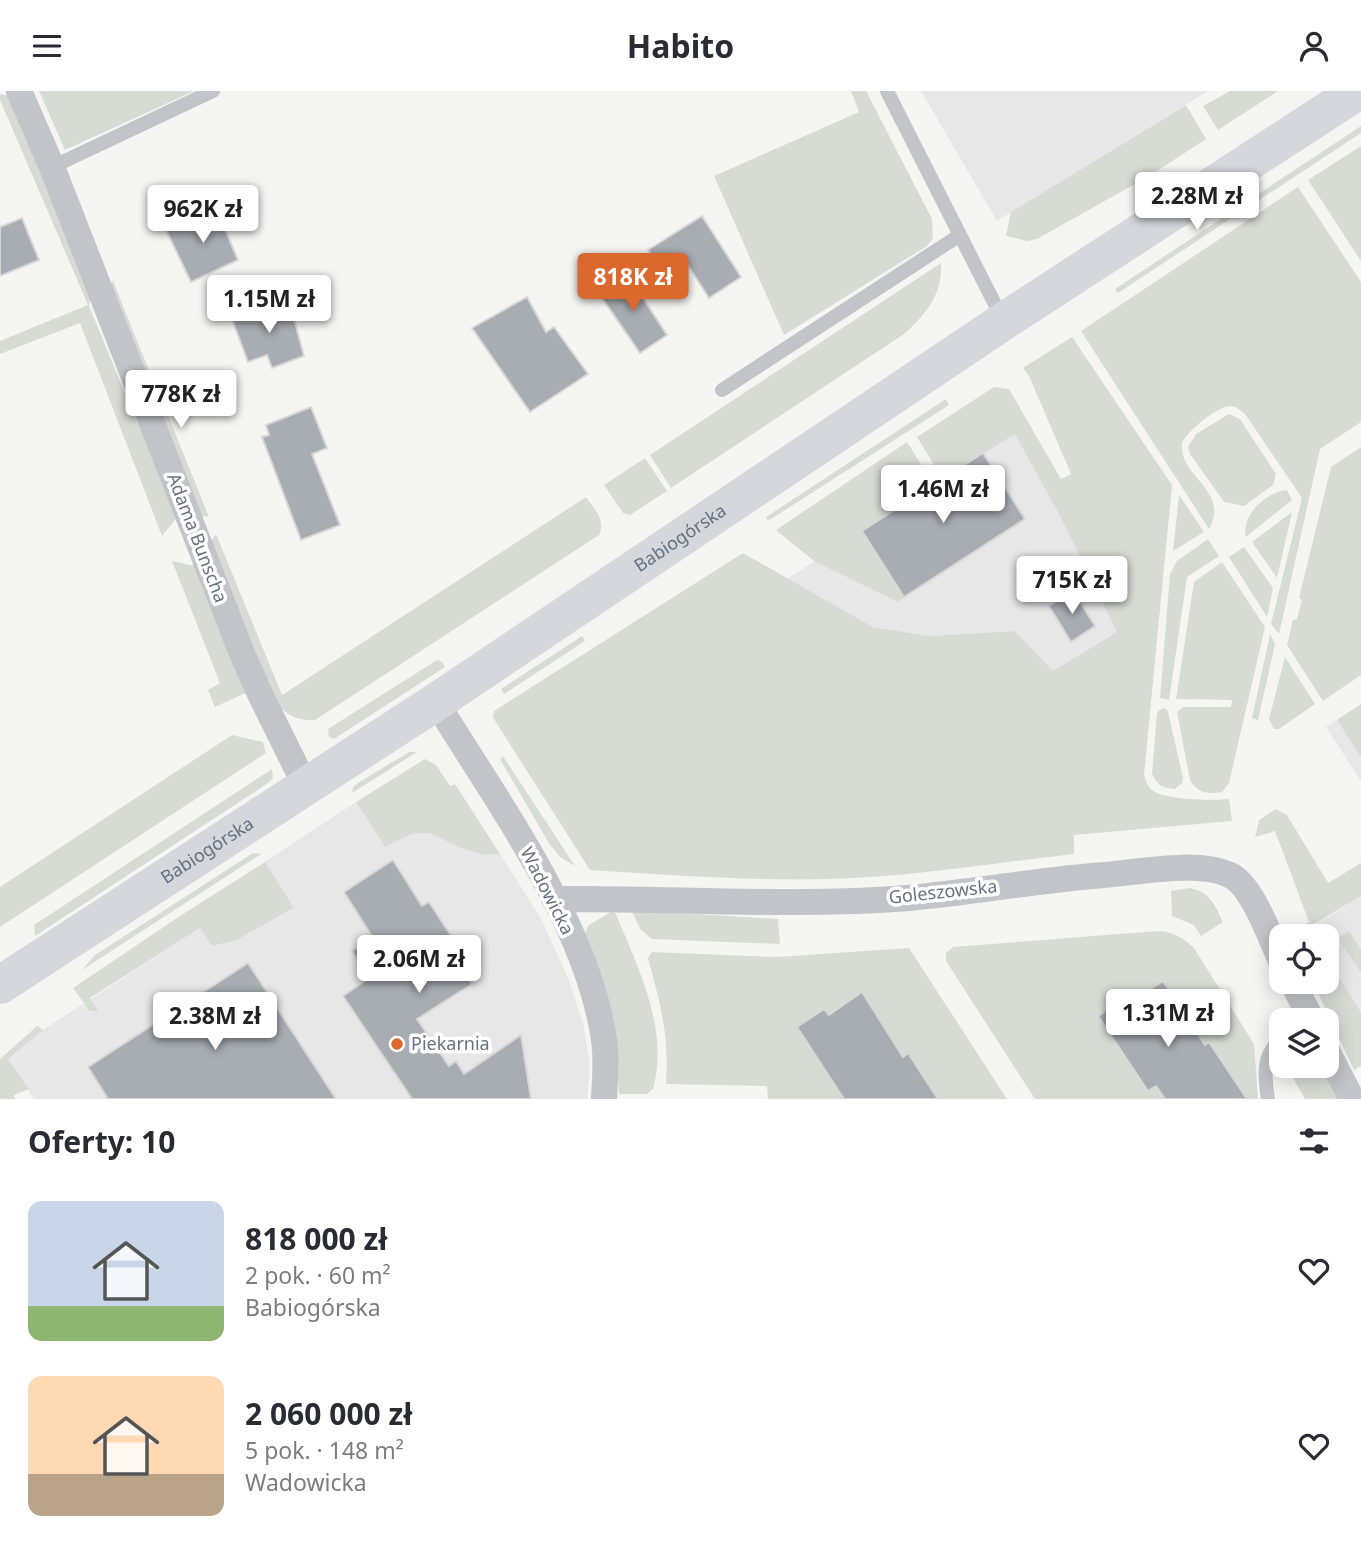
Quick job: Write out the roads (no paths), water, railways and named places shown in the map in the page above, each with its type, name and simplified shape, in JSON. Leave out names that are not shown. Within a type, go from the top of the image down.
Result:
[{"type":"street","name":"Adama Bunscha","points":[[19,91],[52,167],[243,656],[306,787]]},
{"type":"street","name":"Babiogórska","points":[[0,985],[436,702],[1004,321],[1358,91]]},
{"type":"street","name":"Wadowicka","points":[[436,702],[531,857],[554,899],[581,959],[597,1008],[604,1041],[604,1099]]},
{"type":"street","name":"Goleszowska","points":[[554,899],[811,902],[910,898],[1066,878],[1189,868],[1213,870],[1233,876],[1245,888],[1269,937]]},
{"type":"street","points":[[1339,1074],[1352,1099]]},
{"type":"lane","points":[[52,167],[213,91]]},
{"type":"lane","points":[[887,91],[1004,321]]},
{"type":"lane","points":[[722,390],[960,235]]},
{"type":"lane","points":[[1268,1099],[1265,1076],[1269,1055]]},
{"type":"place","name":"Piekarnia","points":[[397,1044]]}]
